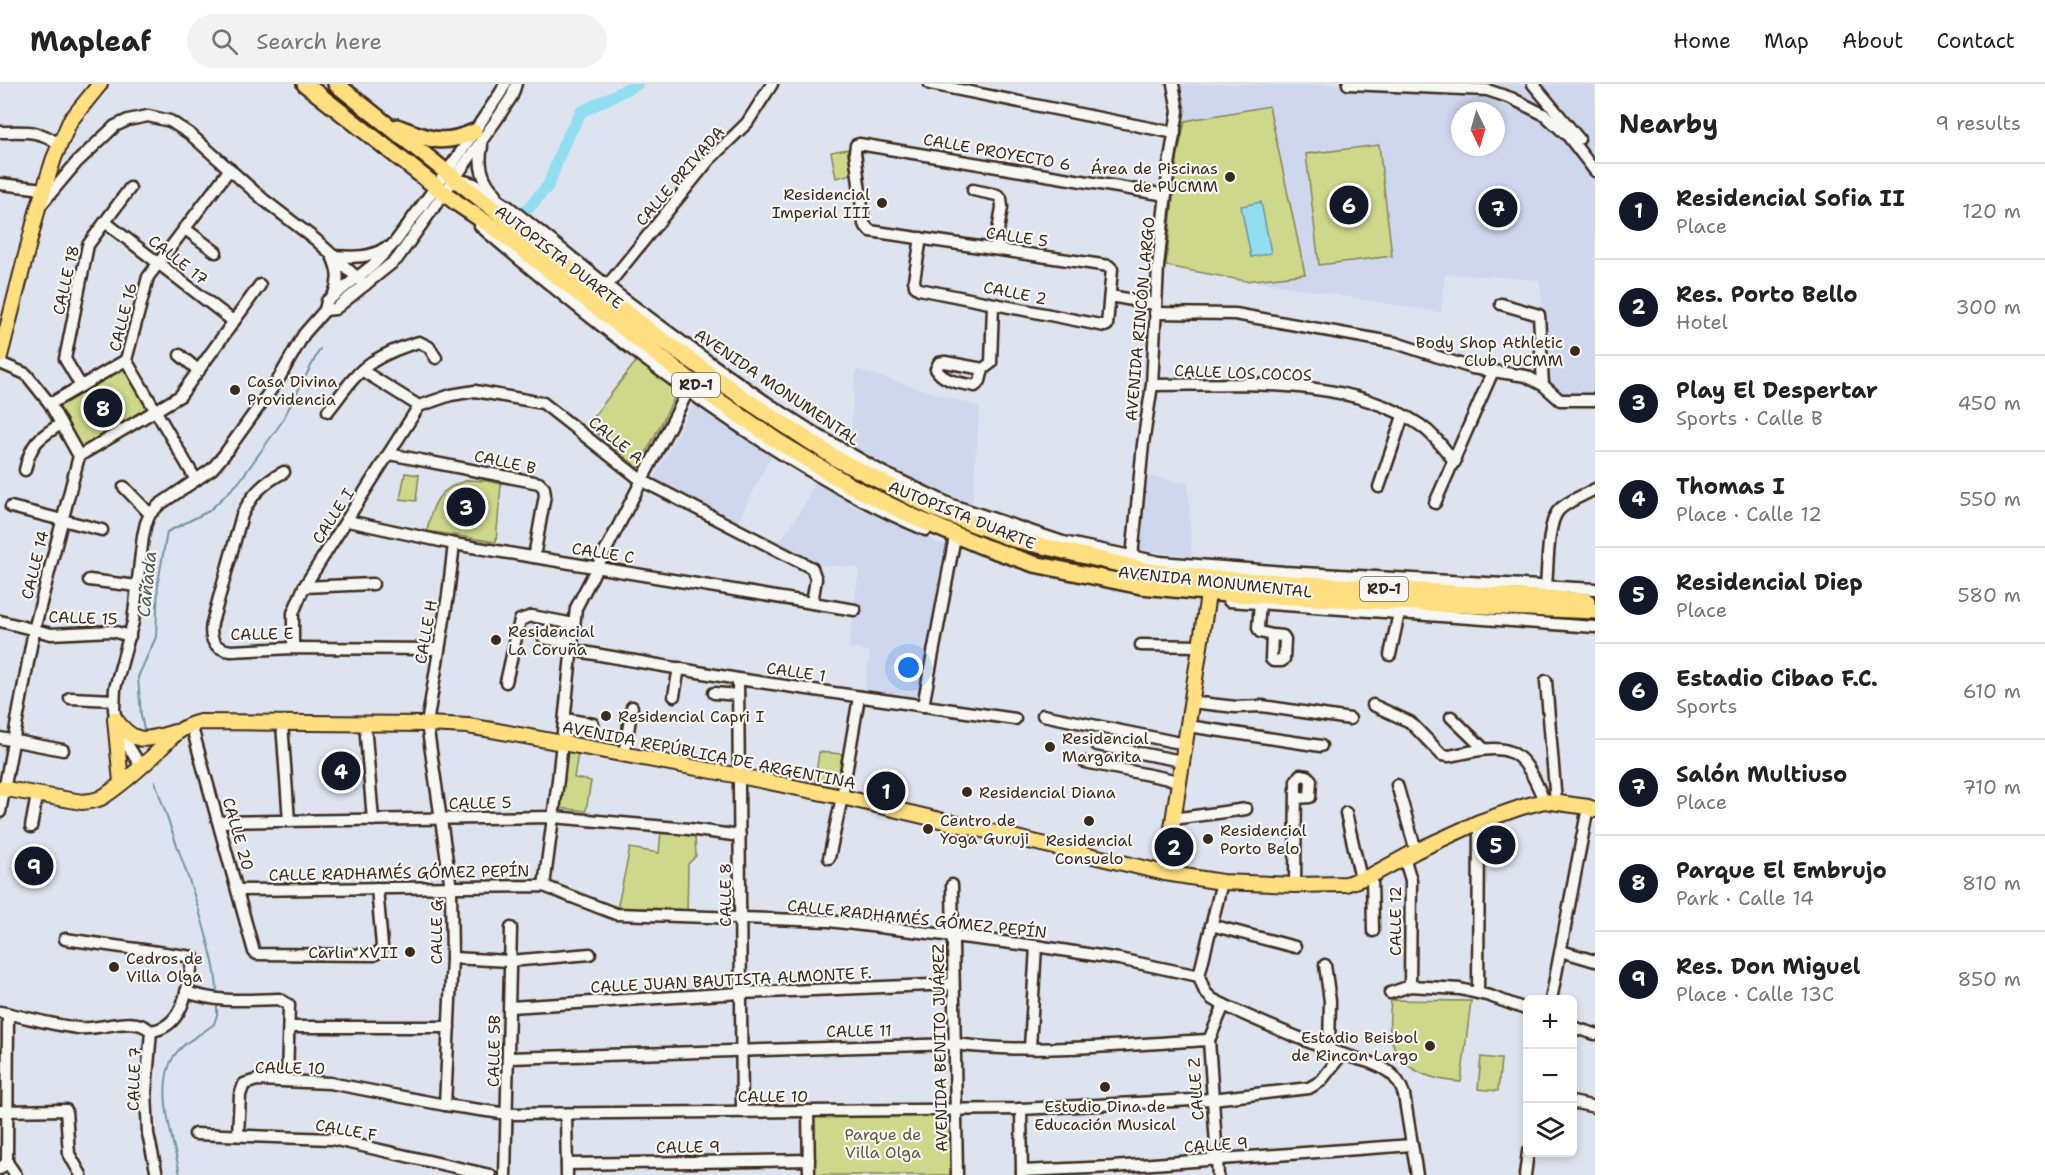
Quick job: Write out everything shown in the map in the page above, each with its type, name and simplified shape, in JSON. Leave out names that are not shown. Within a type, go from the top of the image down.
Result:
[{"type":"highway","name":"AUTOPISTA DUARTE","points":[[305,84],[700,388],[777,441],[849,485],[918,519],[982,546],[1034,564],[1131,584],[1508,609],[1595,611]]},
{"type":"highway","name":"AUTOPISTA DUARTE","points":[[336,84],[450,175],[596,282],[714,377],[793,423],[809,441],[837,459],[937,510],[1013,539],[1149,571],[1209,590],[1595,599]]},
{"type":"highway","points":[[385,122],[439,141],[478,136]]},
{"type":"highway","points":[[1037,544],[1063,542],[1077,554]]},
{"type":"main road","points":[[0,356],[38,208],[60,145],[70,121],[100,84]]},
{"type":"main road","points":[[1165,873],[1209,590]]},
{"type":"main road","points":[[1508,609],[1595,619]]},
{"type":"main road","points":[[115,719],[124,731],[142,739],[175,732]]},
{"type":"main road","points":[[115,719],[121,782]]},
{"type":"main road","name":"AVENIDA REPÚBLICA DE ARGENTINA","points":[[2,788],[82,802],[101,798],[150,758],[175,732],[191,724],[211,722],[468,726],[842,797],[1165,873],[1222,882],[1295,885],[1346,884],[1366,877],[1479,822],[1550,802],[1592,808]]},
{"type":"street","points":[[325,310],[335,309],[397,259],[440,190],[478,136],[505,84]]},
{"type":"street","points":[[478,136],[497,119],[512,96],[516,84]]},
{"type":"street","name":"CALLE PRIVADA","points":[[596,282],[709,160],[747,123],[772,84]]},
{"type":"street","points":[[930,84],[1175,133]]},
{"type":"street","name":"AVENIDA RINCÓN LARGO","points":[[1132,557],[1143,444],[1152,385],[1155,308],[1166,195],[1178,111],[1173,84]]},
{"type":"street","points":[[1348,84],[1485,87],[1545,115],[1568,136],[1595,171]]},
{"type":"street","points":[[1446,87],[1457,84]]},
{"type":"street","points":[[1533,84],[1587,152],[1595,171]]},
{"type":"street","points":[[488,113],[497,119]]},
{"type":"street","points":[[38,208],[77,162],[115,126],[128,120],[148,116],[170,121],[190,134],[365,285]]},
{"type":"street","points":[[0,132],[34,132],[48,136],[60,145]]},
{"type":"street","points":[[478,136],[484,179],[509,207]]},
{"type":"street","name":"CALLE PROYECTO 6","points":[[859,144],[1166,195]]},
{"type":"street","name":"CALLE 5","points":[[859,144],[856,145],[855,152],[864,224],[870,231],[1108,266],[1112,269],[1110,296]]},
{"type":"street","name":"CALLE 16","points":[[196,480],[126,360],[148,277],[230,169]]},
{"type":"street","points":[[450,175],[474,184],[509,207],[596,282]]},
{"type":"street","points":[[0,184],[44,189]]},
{"type":"street","name":"CALLE 18","points":[[81,386],[65,359],[88,245],[130,188]]},
{"type":"street","points":[[140,765],[125,743],[115,719],[114,700],[118,675],[136,608],[143,536],[150,514],[168,498],[212,469],[238,438],[278,380],[304,334],[325,310],[327,301],[373,265],[440,190]]},
{"type":"street","name":"AVENIDA MONUMENTAL","points":[[440,190],[537,274],[631,349],[728,419],[849,494],[954,542],[1039,571],[1107,586],[1209,590],[1260,603],[1595,627]]},
{"type":"street","points":[[972,190],[997,195],[1001,198],[1002,207],[995,249]]},
{"type":"street","name":"CALLE 17","points":[[105,222],[233,321]]},
{"type":"street","points":[[184,228],[216,252]]},
{"type":"street","name":"CALLE 2","points":[[921,238],[914,280],[916,288],[1105,326],[1107,325],[1110,296]]},
{"type":"street","points":[[332,255],[356,257],[378,253],[396,241]]},
{"type":"street","points":[[332,255],[339,280],[333,296]]},
{"type":"street","points":[[0,363],[26,374],[50,404],[79,456],[157,412],[180,396],[260,285]]},
{"type":"street","points":[[1110,296],[1155,308],[1242,315],[1396,344],[1468,367],[1526,376],[1543,385],[1560,400],[1595,400]]},
{"type":"street","points":[[983,369],[990,363],[993,304]]},
{"type":"street","points":[[1501,304],[1539,315],[1543,385]]},
{"type":"street","points":[[328,411],[370,363],[378,359],[419,342],[429,347],[436,358]]},
{"type":"street","points":[[180,355],[199,371]]},
{"type":"street","points":[[50,404],[126,360]]},
{"type":"street","points":[[363,371],[419,406]]},
{"type":"street","points":[[1435,503],[1455,462],[1493,371]]},
{"type":"street","name":"CALLE LOS COCOS","points":[[1152,385],[1280,386],[1323,390],[1366,399],[1403,416],[1432,435],[1455,462]]},
{"type":"street","name":"CALLE A","points":[[419,406],[451,395],[475,391],[543,403],[642,480],[812,568],[816,579],[812,603]]},
{"type":"street","points":[[544,886],[578,602],[688,391]]},
{"type":"street","name":"CALLE I","points":[[293,648],[293,613],[304,587],[419,406]]},
{"type":"street","points":[[1379,487],[1403,416]]},
{"type":"street","name":"AVENIDA MONUMENTAL","points":[[793,423],[912,488],[952,505],[1063,542],[1132,557],[1176,564],[1229,568],[1595,589]]},
{"type":"street","points":[[25,470],[29,451],[39,439],[61,424]]},
{"type":"street","name":"CALLE B","points":[[389,454],[539,483],[544,488],[545,495],[534,557]]},
{"type":"street","name":"CALLE 14","points":[[0,812],[2,788],[34,630],[79,456]]},
{"type":"street","name":"CALLE E","points":[[284,472],[258,488],[242,515],[210,632],[211,640],[222,650],[438,649]]},
{"type":"street","points":[[124,487],[150,514]]},
{"type":"street","points":[[1546,586],[1552,522],[1557,512],[1595,489]]},
{"type":"street","points":[[11,507],[102,530]]},
{"type":"street","name":"CALLE C","points":[[348,520],[454,544],[855,610]]},
{"type":"street","points":[[923,706],[954,542]]},
{"type":"street","name":"CALLE H","points":[[427,724],[454,544]]},
{"type":"street","points":[[89,580],[137,586]]},
{"type":"street","points":[[304,587],[373,584]]},
{"type":"street","points":[[1260,603],[1258,628],[1260,632],[1272,635]]},
{"type":"street","points":[[1390,656],[1399,613]]},
{"type":"street","points":[[506,682],[520,620],[532,616],[574,624]]},
{"type":"street","name":"CALLE 15","points":[[0,621],[64,635],[112,631],[130,636]]},
{"type":"street","name":"CALLE 1","points":[[544,638],[572,647],[679,668],[1016,719]]},
{"type":"street","points":[[1141,645],[1200,646]]},
{"type":"street","points":[[674,696],[679,668]]},
{"type":"street","name":"CALLE 8","points":[[738,678],[742,1111]]},
{"type":"street","points":[[1546,681],[1550,802]]},
{"type":"street","points":[[714,693],[738,695]]},
{"type":"street","points":[[829,858],[859,697]]},
{"type":"street","points":[[70,698],[114,700]]},
{"type":"street","points":[[1191,702],[1236,707],[1262,706],[1350,719]]},
{"type":"street","points":[[1373,705],[1410,722],[1442,754],[1449,756],[1502,748],[1526,764],[1550,802]]},
{"type":"street","points":[[624,754],[632,708]]},
{"type":"street","points":[[1043,715],[1185,744]]},
{"type":"street","points":[[1451,717],[1484,749]]},
{"type":"street","points":[[565,719],[593,724]]},
{"type":"street","points":[[282,723],[289,821]]},
{"type":"street","name":"CALLE 20","points":[[191,724],[254,952],[257,954],[374,955],[380,951],[382,946],[377,888]]},
{"type":"street","points":[[365,724],[373,820]]},
{"type":"street","name":"CALLE G","points":[[427,724],[451,888],[452,958],[445,1105]]},
{"type":"street","points":[[1188,726],[1321,746]]},
{"type":"street","points":[[0,738],[63,750]]},
{"type":"street","points":[[1097,745],[1182,761]]},
{"type":"street","points":[[1085,762],[1179,781]]},
{"type":"street","name":"CALLE 12","points":[[1397,785],[1410,854],[1410,986]]},
{"type":"street","points":[[31,827],[37,795]]},
{"type":"street","points":[[1295,885],[1296,798]]},
{"type":"street","points":[[1552,995],[1592,808]]},
{"type":"street","points":[[1173,819],[1246,809]]},
{"type":"street","points":[[1346,813],[1366,877],[1373,931]]},
{"type":"street","name":"CALLE 5","points":[[219,822],[553,817],[689,829],[740,836]]},
{"type":"street","points":[[1478,992],[1479,822]]},
{"type":"street","points":[[1222,882],[1199,976],[1205,992],[1212,999],[1276,1029],[1329,1050],[1371,1063],[1389,1072],[1399,1082],[1404,1095],[1417,1175]]},
{"type":"street","name":"AVENIDA BENITO JUÁREZ","points":[[952,885],[957,1175]]},
{"type":"street","name":"CALLE RADHAMÉS GÓMEZ PEPÍN","points":[[238,890],[544,886],[616,914],[829,921],[1036,946],[1119,959],[1199,976]]},
{"type":"street","points":[[1210,925],[1295,947]]},
{"type":"street","name":"CALLE 5B","points":[[505,1175],[511,928]]},
{"type":"street","points":[[66,939],[194,957],[178,1014],[172,1023],[159,1030],[151,1031]]},
{"type":"street","points":[[1030,1048],[1036,946]]},
{"type":"street","points":[[1561,951],[1595,961]]},
{"type":"street","points":[[452,958],[510,961],[590,954]]},
{"type":"street","points":[[1325,965],[1330,1001],[1329,1050]]},
{"type":"street","name":"CALLE JUAN BAUTISTA ALMONTE F.","points":[[510,1007],[741,993],[953,984]]},
{"type":"street","points":[[1390,993],[1410,986],[1460,989],[1478,992],[1523,1009]]},
{"type":"street","points":[[186,992],[227,1001],[279,999],[285,1001],[289,1005],[287,1081]]},
{"type":"street","name":"CALLE Z","points":[[1218,1175],[1209,1040],[1224,1005]]},
{"type":"street","points":[[4,1013],[4,1165],[16,1175]]},
{"type":"street","name":"CALLE 7","points":[[4,1013],[80,1029],[134,1023],[144,1025],[151,1031],[147,1091],[148,1123],[157,1175]]},
{"type":"street","points":[[289,1028],[449,1027]]},
{"type":"street","points":[[1577,1029],[1595,1034]]},
{"type":"street","name":"CALLE 11","points":[[509,1058],[955,1044],[983,1048],[1030,1048],[1209,1040]]},
{"type":"street","name":"CALLE 10","points":[[238,1135],[240,1095],[244,1084],[257,1080],[330,1083],[445,1105],[508,1114],[956,1111],[1212,1099],[1309,1088],[1321,1081],[1342,1054]]},
{"type":"street","points":[[1577,1103],[1595,1107]]},
{"type":"street","points":[[1021,1109],[1022,1173]]},
{"type":"street","points":[[4,1111],[66,1110],[69,1154],[81,1175]]},
{"type":"street","points":[[808,1111],[809,1175]]},
{"type":"street","points":[[566,1114],[567,1170]]},
{"type":"street","name":"CALLE F","points":[[195,1134],[332,1139],[490,1175]]},
{"type":"street","name":"CALLE 9","points":[[1022,1173],[1412,1145]]},
{"type":"street","points":[[1526,1175],[1528,1157]]},
{"type":"street","name":"CALLE 9","points":[[567,1170],[809,1160]]},
{"type":"shaded area","points":[[1180,84],[1595,84],[1595,395],[1564,396],[1554,390],[1549,382],[1539,280],[1445,274],[1441,313],[1166,266],[1177,159],[1185,121]]},
{"type":"shaded area","points":[[856,369],[980,407],[972,504],[909,477],[849,445]]},
{"type":"shaded area","points":[[694,403],[771,457],[738,521],[654,478]]},
{"type":"shaded area","points":[[1144,476],[1188,483],[1192,556],[1139,550]]},
{"type":"shaded area","points":[[814,483],[843,496],[851,505],[947,546],[919,701],[864,697],[870,652],[849,648],[859,568],[818,565],[778,545],[805,503]]},
{"type":"green space","name":"Área de Piscinas de PUCMM","points":[[1269,106],[1305,274],[1246,281],[1166,266],[1177,159],[1185,121]]},
{"type":"green space","points":[[1379,145],[1392,256],[1319,265],[1306,154]]},
{"type":"green space","points":[[847,149],[852,174],[836,178],[831,152]]},
{"type":"green space","points":[[638,359],[678,391],[638,468],[587,425]]},
{"type":"green space","points":[[126,360],[157,412],[79,456],[50,404]]},
{"type":"green space","points":[[405,473],[419,475],[416,501],[400,499]]},
{"type":"green space","points":[[468,480],[501,484],[496,542],[427,531],[431,512],[439,498],[450,487]]},
{"type":"green space","points":[[566,751],[578,753],[574,778],[591,781],[586,811],[559,808]]},
{"type":"green space","points":[[819,752],[842,754],[836,792],[814,789]]},
{"type":"green space","points":[[661,831],[695,836],[696,856],[688,864],[687,916],[616,914],[630,848],[659,853]]},
{"type":"green space","name":"Estadio Beisbol de Rincon Largo","points":[[1391,1000],[1471,1001],[1461,1082],[1428,1076],[1418,1072],[1401,1059],[1390,1033]]},
{"type":"green space","points":[[1481,1057],[1501,1059],[1498,1091],[1478,1089]]},
{"type":"green space","name":"Parque de Villa Olga","points":[[808,1111],[956,1111],[957,1175],[809,1175]]},
{"type":"water","points":[[1261,202],[1271,253],[1251,257],[1241,206]]},
{"type":"waterway","points":[[524,213],[548,186],[563,146],[581,112],[637,84]]},
{"type":"waterway","name":"Cañada","points":[[145,735],[138,677],[156,637],[158,582],[167,532],[209,511],[239,482],[281,423],[320,349]]},
{"type":"waterway","name":"Cañada","points":[[155,781],[194,893],[215,971],[217,995]]},
{"type":"waterway","name":"Cañada","points":[[180,1175],[167,1114],[168,1069],[174,1056],[183,1046],[214,1024],[217,1004]]},
{"type":"place","name":"Área de Piscinas de PUCMM","points":[[1230,177]]},
{"type":"place","name":"Residencial Imperial III","points":[[882,203]]},
{"type":"place","name":"Estadio Cibao F.C.","points":[[1349,205]]},
{"type":"place","name":"Salón Multiuso","points":[[1498,208]]},
{"type":"place","name":"Body Shop Athletic Club PUCMM","points":[[1575,351]]},
{"type":"place","name":"Casa Divina Providencia","points":[[235,390]]},
{"type":"place","name":"Parque El Embrujo","points":[[103,408]]},
{"type":"place","name":"Play El Despertar","points":[[466,507]]},
{"type":"place","name":"Residencial La Coruña","points":[[496,640]]},
{"type":"place","name":"Residencial Capri I","points":[[606,716]]},
{"type":"place","name":"Residencial Margarita","points":[[1050,747]]},
{"type":"place","name":"Thomas I","points":[[341,771]]},
{"type":"place","name":"Residencial Sofia II","points":[[886,791]]},
{"type":"place","name":"Residencial Diana","points":[[967,792]]},
{"type":"place","name":"Residencial Consuelo","points":[[1089,821]]},
{"type":"place","name":"Centro de Yoga Guruji","points":[[928,829]]},
{"type":"place","name":"Residencial Porto Belo","points":[[1208,839]]},
{"type":"place","name":"Residencial Diep","points":[[1496,845]]},
{"type":"place","name":"Res. Porto Bello","points":[[1174,847]]},
{"type":"place","name":"Res. Don Miguel","points":[[34,866]]},
{"type":"place","name":"Carlin XVII","points":[[410,952]]},
{"type":"place","name":"Cedros de Villa Olga","points":[[114,967]]},
{"type":"place","name":"Estadio Beisbol de Rincon Largo","points":[[1430,1046]]},
{"type":"place","name":"Estudio Dina de Educación Musical","points":[[1105,1087]]}]
